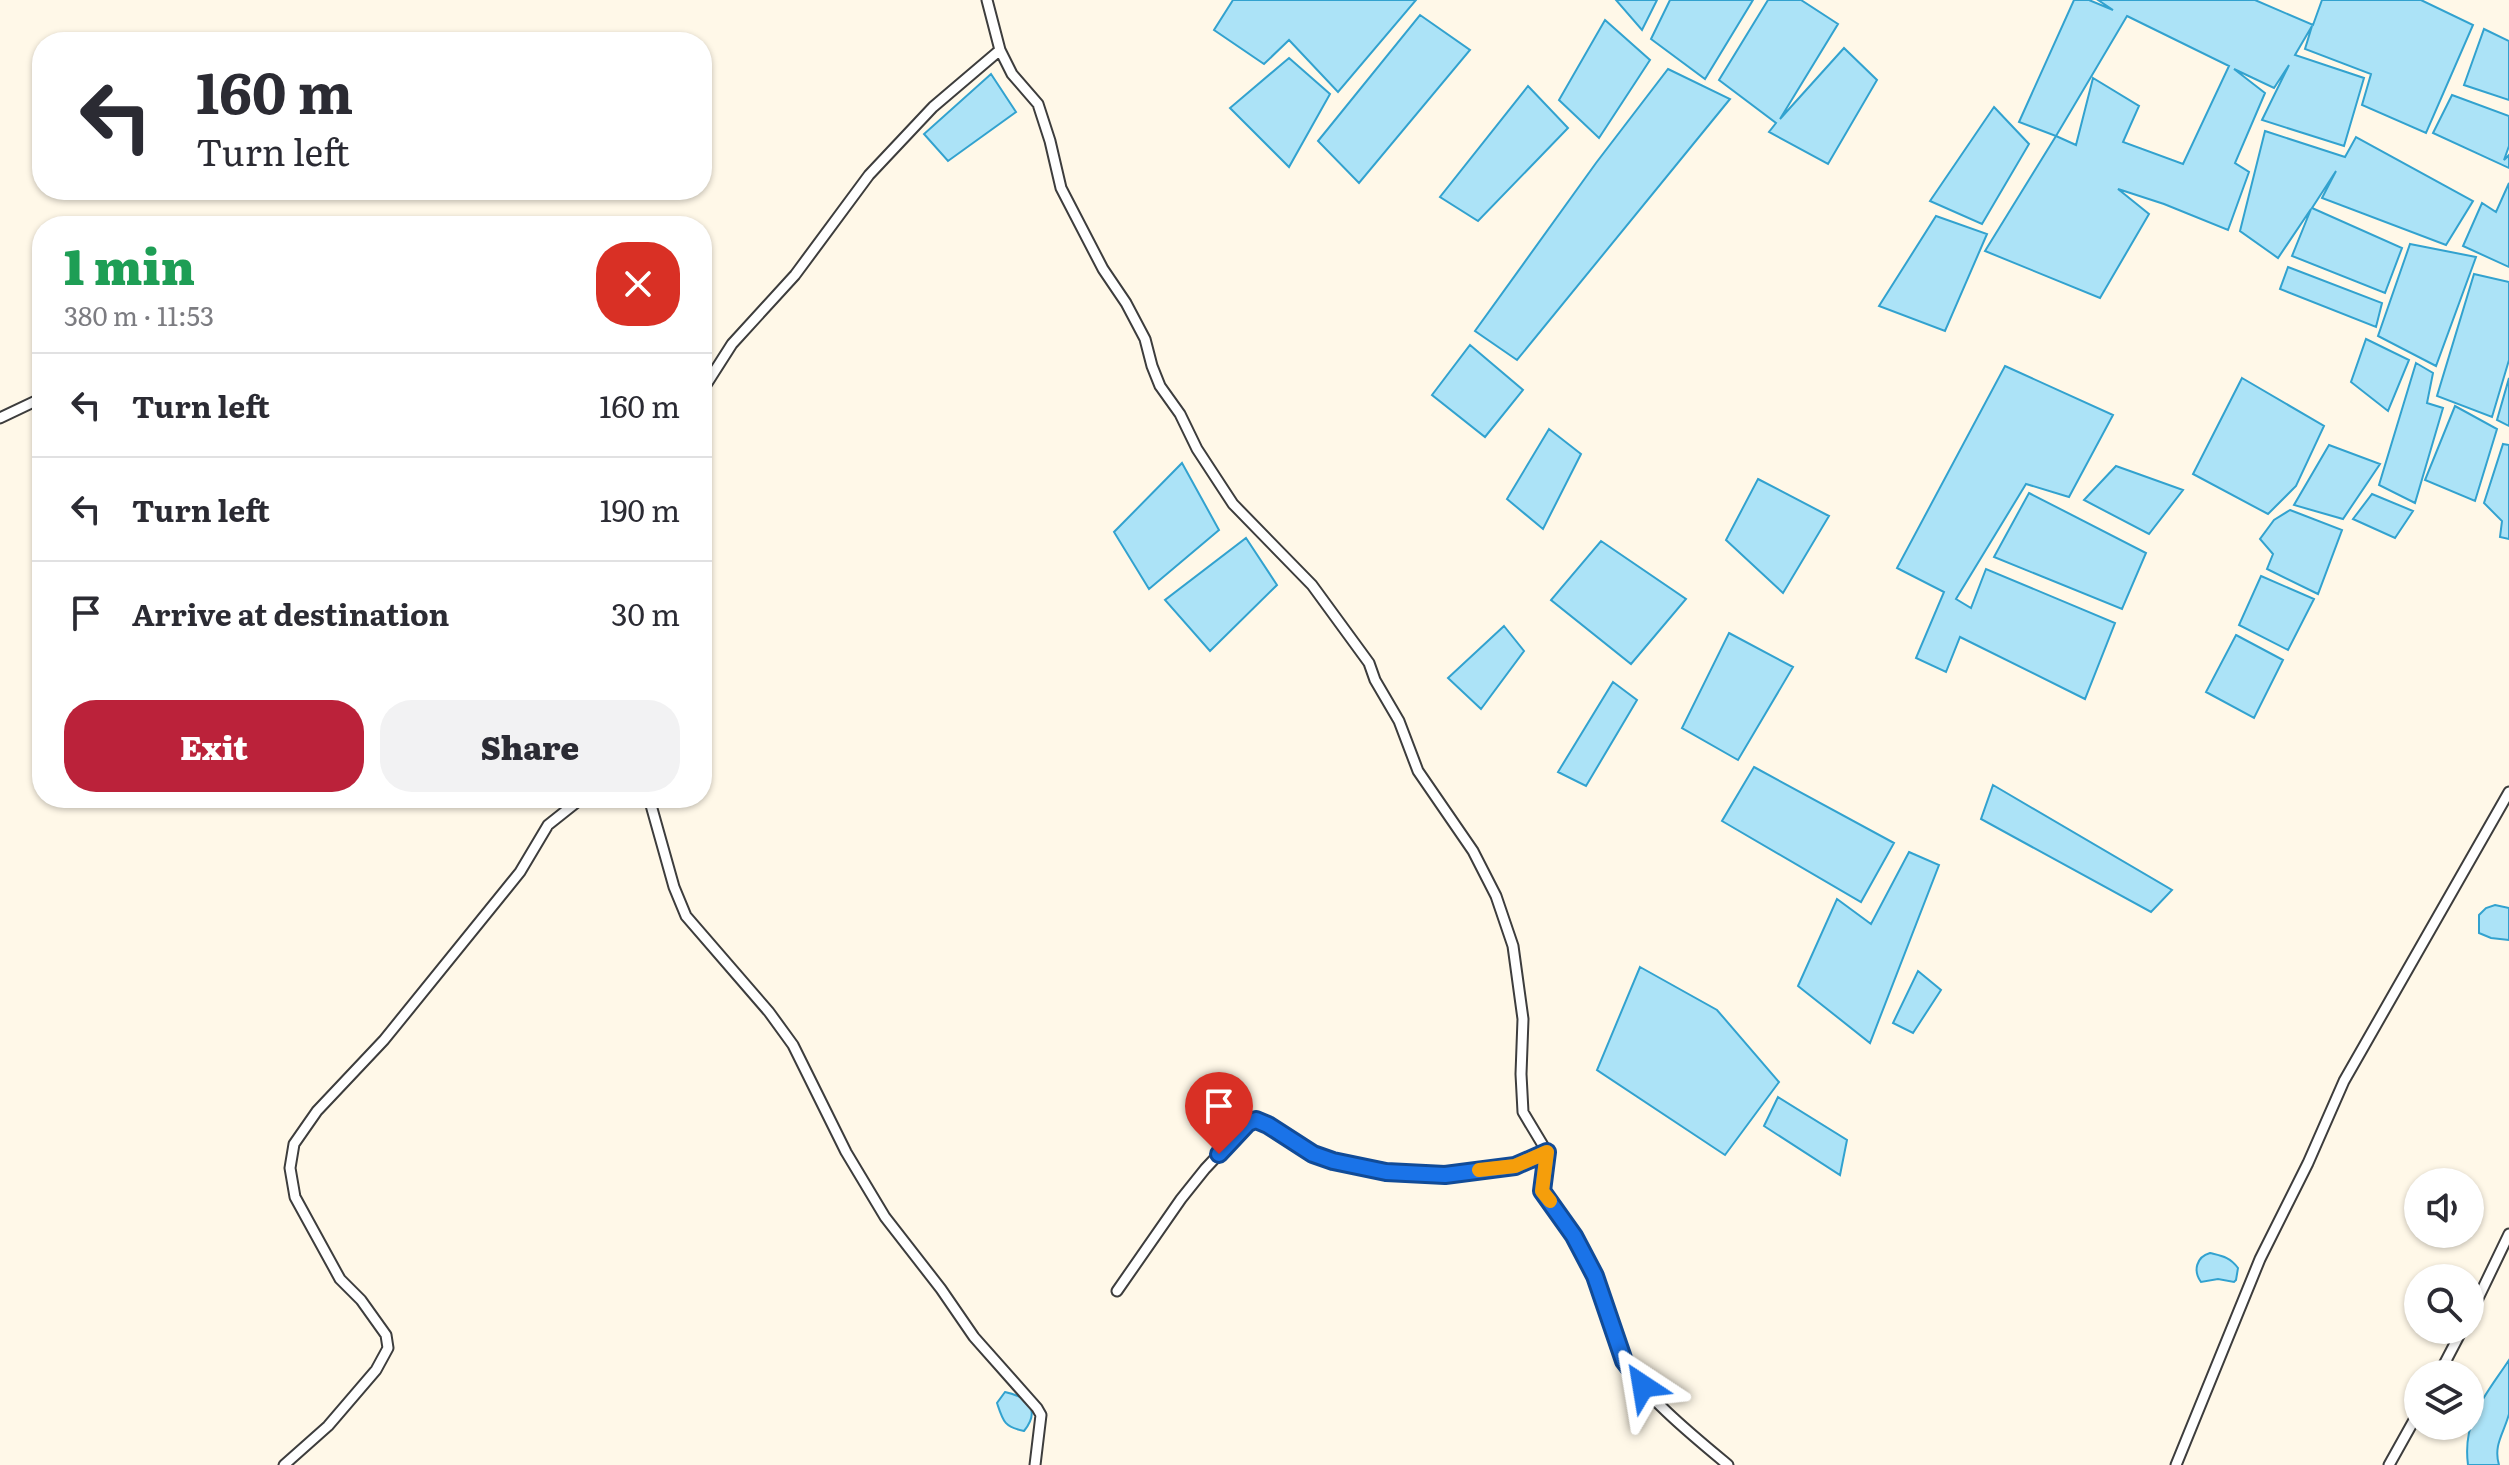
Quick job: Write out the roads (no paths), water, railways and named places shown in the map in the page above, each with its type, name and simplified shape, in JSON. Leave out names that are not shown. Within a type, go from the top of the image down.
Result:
[{"type":"street","points":[[987,0],[1000,50],[1012,74],[1038,104],[1061,188],[1103,269],[1145,339],[1160,386],[1233,504],[1312,585],[1369,663],[1375,680],[1399,721],[1418,771],[1473,851],[1496,896],[1513,946],[1523,1019],[1523,1112],[1547,1152],[1542,1191],[1566,1223],[1595,1276],[1624,1361],[1643,1386],[1692,1435],[1728,1465]]},
{"type":"street","points":[[712,375],[732,344],[795,275],[869,175],[933,107],[1000,50]]},
{"type":"street","points":[[0,418],[32,403]]},
{"type":"street","points":[[2176,1465],[2260,1259],[2308,1163],[2344,1081],[2509,792]]},
{"type":"street","points":[[284,1465],[328,1426],[376,1370],[388,1348],[386,1335],[361,1300],[340,1279],[295,1197],[290,1168],[294,1144],[317,1111],[384,1040],[520,872],[548,825],[569,808]]},
{"type":"street","points":[[652,808],[674,887],[686,916],[769,1012],[793,1045],[841,1142],[885,1217],[974,1337],[1037,1408],[1041,1415],[1035,1465]]},
{"type":"street","points":[[1117,1291],[1205,1169],[1248,1123],[1256,1120],[1313,1154],[1386,1172],[1445,1175],[1515,1166],[1547,1152]]},
{"type":"street","points":[[2484,1286],[2509,1234]]},
{"type":"street","points":[[2389,1465],[2404,1438]]},
{"type":"water","points":[[1233,0],[1416,0],[1338,92],[1289,40],[1264,64],[1214,30]]},
{"type":"water","points":[[1616,0],[1657,0],[1642,30]]},
{"type":"water","points":[[1670,0],[1753,0],[1705,79],[1651,39]]},
{"type":"water","points":[[1768,0],[1801,0],[1838,24],[1780,119],[1844,48],[1877,80],[1828,164],[1769,132],[1776,123],[1719,80]]},
{"type":"water","points":[[2074,0],[2089,0],[2113,10],[2098,0],[2255,0],[2313,25],[2322,0],[2421,0],[2473,25],[2426,133],[2362,105],[2371,74],[2305,49],[2312,26],[2295,55],[2364,78],[2344,146],[2262,120],[2289,65],[2274,88],[2234,69],[2265,93],[2235,163],[2249,172],[2228,230],[2118,189],[2149,214],[2100,298],[1985,251],[2056,136],[2019,122]],"holes":[[[2127,16],[2229,66],[2183,164],[2123,142],[2139,106],[2093,78],[2076,145],[2056,136]]]},
{"type":"water","points":[[1420,15],[1470,50],[1359,183],[1318,141]]},
{"type":"water","points":[[1605,20],[1650,60],[1599,138],[1559,100]]},
{"type":"water","points":[[2484,29],[2509,41],[2509,100],[2464,85]]},
{"type":"water","points":[[1289,58],[1330,94],[1289,167],[1230,108]]},
{"type":"water","points":[[1668,69],[1730,99],[1517,360],[1475,331]]},
{"type":"water","points":[[991,74],[1016,112],[948,161],[924,134]]},
{"type":"water","points":[[1528,86],[1568,128],[1478,221],[1440,197]]},
{"type":"water","points":[[2452,95],[2509,116],[2509,146],[2504,160],[2509,155],[2509,168],[2433,133]]},
{"type":"water","points":[[1994,107],[2029,144],[1982,224],[1930,201]]},
{"type":"water","points":[[2265,131],[2345,157],[2356,137],[2473,201],[2446,245],[2322,198],[2336,171],[2312,208],[2402,248],[2385,293],[2292,256],[2311,209],[2278,258],[2240,231]]},
{"type":"water","points":[[2509,183],[2509,267],[2463,246],[2482,203],[2496,212]]},
{"type":"water","points":[[1936,216],[1987,234],[1945,331],[1879,306]]},
{"type":"water","points":[[2410,244],[2476,257],[2436,366],[2378,336]]},
{"type":"water","points":[[2288,267],[2382,303],[2376,327],[2280,289]]},
{"type":"water","points":[[2474,274],[2509,282],[2509,360],[2492,417],[2437,396]]},
{"type":"water","points":[[2366,339],[2409,360],[2388,411],[2351,382]]},
{"type":"water","points":[[1470,345],[1523,390],[1485,437],[1432,395]]},
{"type":"water","points":[[2416,363],[2433,373],[2427,403],[2443,408],[2415,503],[2379,485]]},
{"type":"water","points":[[2005,366],[2113,415],[2069,497],[2026,484],[1956,599],[1971,608],[1986,569],[2115,623],[2085,699],[1960,637],[1946,672],[1916,658],[1944,592],[1897,568]]},
{"type":"water","points":[[2242,378],[2324,426],[2296,486],[2268,514],[2193,474]]},
{"type":"water","points":[[2509,378],[2509,426],[2497,420]]},
{"type":"water","points":[[2455,406],[2497,429],[2475,501],[2425,480]]},
{"type":"water","points":[[1549,429],[1581,454],[1543,529],[1507,499]]},
{"type":"water","points":[[2503,444],[2509,445],[2509,539],[2500,537],[2502,521],[2484,503]]},
{"type":"water","points":[[2329,445],[2380,464],[2343,519],[2294,505]]},
{"type":"water","points":[[1182,463],[1219,530],[1149,589],[1114,532]]},
{"type":"water","points":[[2116,466],[2183,490],[2149,534],[2084,500]]},
{"type":"water","points":[[1758,479],[1829,516],[1783,593],[1726,540]]},
{"type":"water","points":[[2029,493],[2146,553],[2122,609],[1994,557]]},
{"type":"water","points":[[2372,494],[2413,511],[2395,538],[2353,519]]},
{"type":"water","points":[[2290,510],[2342,530],[2318,594],[2267,569],[2273,554],[2260,539],[2274,520]]},
{"type":"water","points":[[1246,538],[1277,585],[1210,651],[1165,600]]},
{"type":"water","points":[[1601,541],[1686,599],[1631,664],[1551,600]]},
{"type":"water","points":[[2261,576],[2314,599],[2288,650],[2239,625]]},
{"type":"water","points":[[1504,626],[1524,651],[1481,709],[1448,678]]},
{"type":"water","points":[[1729,633],[1793,667],[1738,760],[1682,728]]},
{"type":"water","points":[[2236,635],[2283,660],[2254,718],[2206,692]]},
{"type":"water","points":[[1613,682],[1637,700],[1586,786],[1558,772]]},
{"type":"water","points":[[1754,767],[1894,843],[1861,902],[1722,821]]},
{"type":"water","points":[[1993,785],[2172,890],[2151,912],[1981,819]]},
{"type":"water","points":[[1909,852],[1939,865],[1870,1043],[1798,986],[1837,899],[1871,924]]},
{"type":"water","points":[[2495,905],[2509,908],[2509,940],[2479,933],[2479,915]]},
{"type":"water","points":[[1640,967],[1717,1010],[1779,1082],[1725,1155],[1597,1070]]},
{"type":"water","points":[[1918,971],[1941,990],[1913,1033],[1893,1023]]},
{"type":"water","points":[[1778,1097],[1847,1140],[1840,1175],[1764,1126]]},
{"type":"water","points":[[2210,1253],[2235,1264],[2238,1268],[2234,1282],[2218,1279],[2201,1282],[2197,1265]]},
{"type":"water","points":[[2509,1360],[2509,1414],[2498,1445],[2499,1465],[2468,1465],[2468,1440],[2484,1440],[2484,1396]]},
{"type":"water","points":[[1005,1392],[1020,1397],[1030,1406],[1031,1417],[1024,1431],[1008,1425],[1003,1419],[997,1403]]}]
